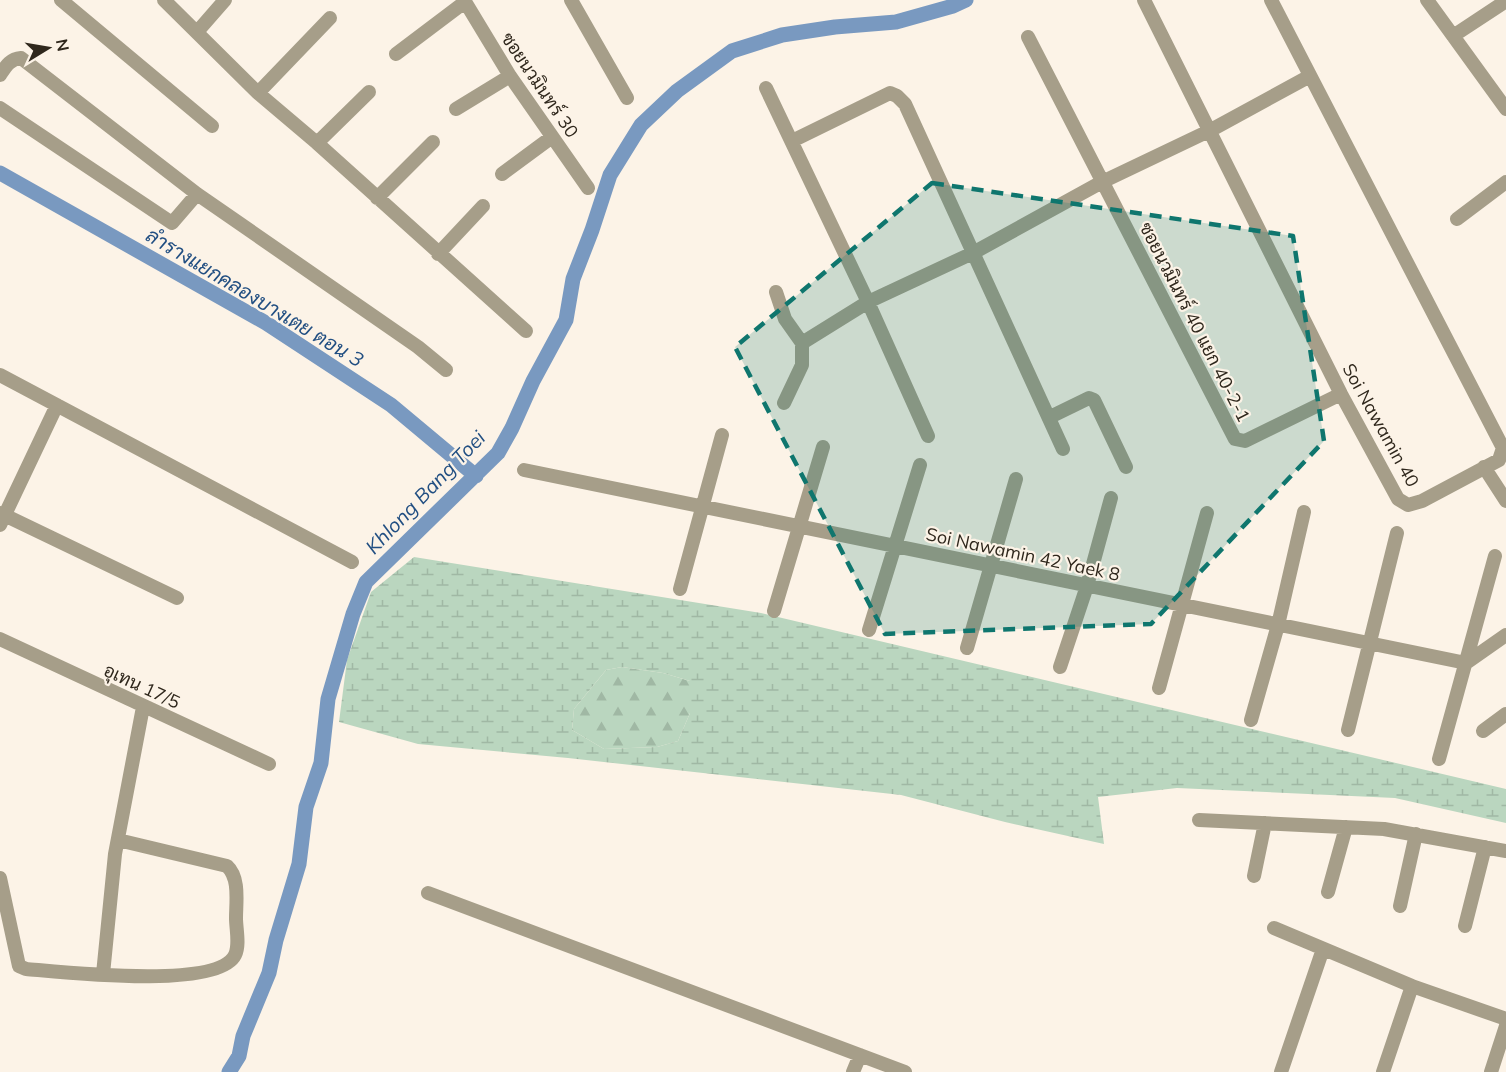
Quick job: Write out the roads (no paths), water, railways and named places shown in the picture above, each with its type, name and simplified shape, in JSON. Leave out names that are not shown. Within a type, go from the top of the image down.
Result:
[{"type":"street","points":[[61,0],[212,126]]},
{"type":"street","points":[[164,0],[258,93],[526,331]]},
{"type":"street","points":[[197,32],[225,0]]},
{"type":"street","points":[[571,0],[627,98]]},
{"type":"street","name":"Soi Nawamin 40","points":[[1144,0],[1341,394],[1398,499],[1408,505],[1422,501],[1499,460],[1503,448],[1271,0]]},
{"type":"street","points":[[1427,0],[1506,109]]},
{"type":"street","points":[[396,54],[465,1]]},
{"type":"street","name":"ซอยนวมินทร์ 30","points":[[465,1],[510,76],[588,188]]},
{"type":"street","points":[[1453,36],[1506,1]]},
{"type":"street","points":[[258,93],[330,18]]},
{"type":"street","points":[[1028,37],[1102,182]]},
{"type":"street","points":[[0,75],[8,63],[21,58],[197,194],[418,347],[446,370]]},
{"type":"street","points":[[456,109],[510,76]]},
{"type":"street","points":[[802,344],[868,302],[973,253],[1102,182],[1211,130],[1310,76]]},
{"type":"street","points":[[766,88],[868,302],[928,436]]},
{"type":"street","points":[[317,143],[369,92]]},
{"type":"street","points":[[792,141],[890,93],[905,104],[1064,449]]},
{"type":"street","points":[[0,108],[172,223],[197,194]]},
{"type":"street","points":[[502,174],[552,137]]},
{"type":"street","points":[[377,198],[433,142]]},
{"type":"street","name":"ซอยนวมินทร์ 40 แยก 40-2-1","points":[[1102,182],[1235,439],[1245,441],[1341,394]]},
{"type":"street","points":[[1457,219],[1506,182]]},
{"type":"street","points":[[438,254],[483,206]]},
{"type":"street","points":[[776,292],[785,319],[802,344],[802,365],[784,403]]},
{"type":"street","points":[[0,375],[352,562]]},
{"type":"street","points":[[1050,417],[1089,398],[1095,400],[1126,467]]},
{"type":"street","points":[[57,405],[2,518],[177,598]]},
{"type":"street","points":[[681,589],[722,435]]},
{"type":"street","points":[[774,611],[823,447]]},
{"type":"street","points":[[869,630],[920,465]]},
{"type":"street","points":[[1484,467],[1506,501]]},
{"type":"street","name":"Soi Nawamin 42 Yaek 8","points":[[524,470],[704,505],[894,547],[1466,663]]},
{"type":"street","points":[[967,648],[1016,479]]},
{"type":"street","points":[[1060,667],[1087,586],[1111,498]]},
{"type":"street","points":[[1251,720],[1278,625],[1304,512]]},
{"type":"street","points":[[1159,688],[1207,513]]},
{"type":"street","points":[[1348,730],[1397,533]]},
{"type":"street","points":[[1439,759],[1495,556]]},
{"type":"street","points":[[1466,663],[1506,635]]},
{"type":"street","name":"อุเทน 17/5","points":[[0,639],[142,707],[269,764]]},
{"type":"street","points":[[103,974],[118,840],[142,707]]},
{"type":"street","points":[[1483,731],[1506,714]]},
{"type":"street","points":[[1199,820],[1384,829],[1506,851]]},
{"type":"street","points":[[1254,876],[1265,823]]},
{"type":"street","points":[[1328,892],[1346,827]]},
{"type":"street","points":[[1400,906],[1416,834]]},
{"type":"street","points":[[0,878],[19,966],[26,969],[150,978],[202,972],[226,965],[235,955],[237,944],[235,882],[232,871],[227,866],[118,840]]},
{"type":"street","points":[[1465,926],[1485,847]]},
{"type":"street","points":[[428,893],[905,1072]]},
{"type":"street","points":[[1274,928],[1412,986],[1506,1019]]},
{"type":"street","points":[[1281,1072],[1323,949]]},
{"type":"street","points":[[1383,1072],[1412,986]]},
{"type":"street","points":[[1491,1072],[1506,1026]]},
{"type":"street","points":[[853,1072],[860,1055]]},
{"type":"waterway","name":"Khlong Bang Toei","points":[[229,1072],[239,1056],[243,1036],[269,973],[276,940],[299,864],[306,807],[321,763],[328,699],[353,614],[366,582],[498,453],[566,320],[573,279],[610,175],[641,125],[677,91],[732,51],[782,35],[835,27],[896,22],[953,6],[966,0]]},
{"type":"waterway","name":"ลำรางแยกคลองบางเตย ตอน 3","points":[[0,173],[266,323],[391,405],[476,476]]}]
